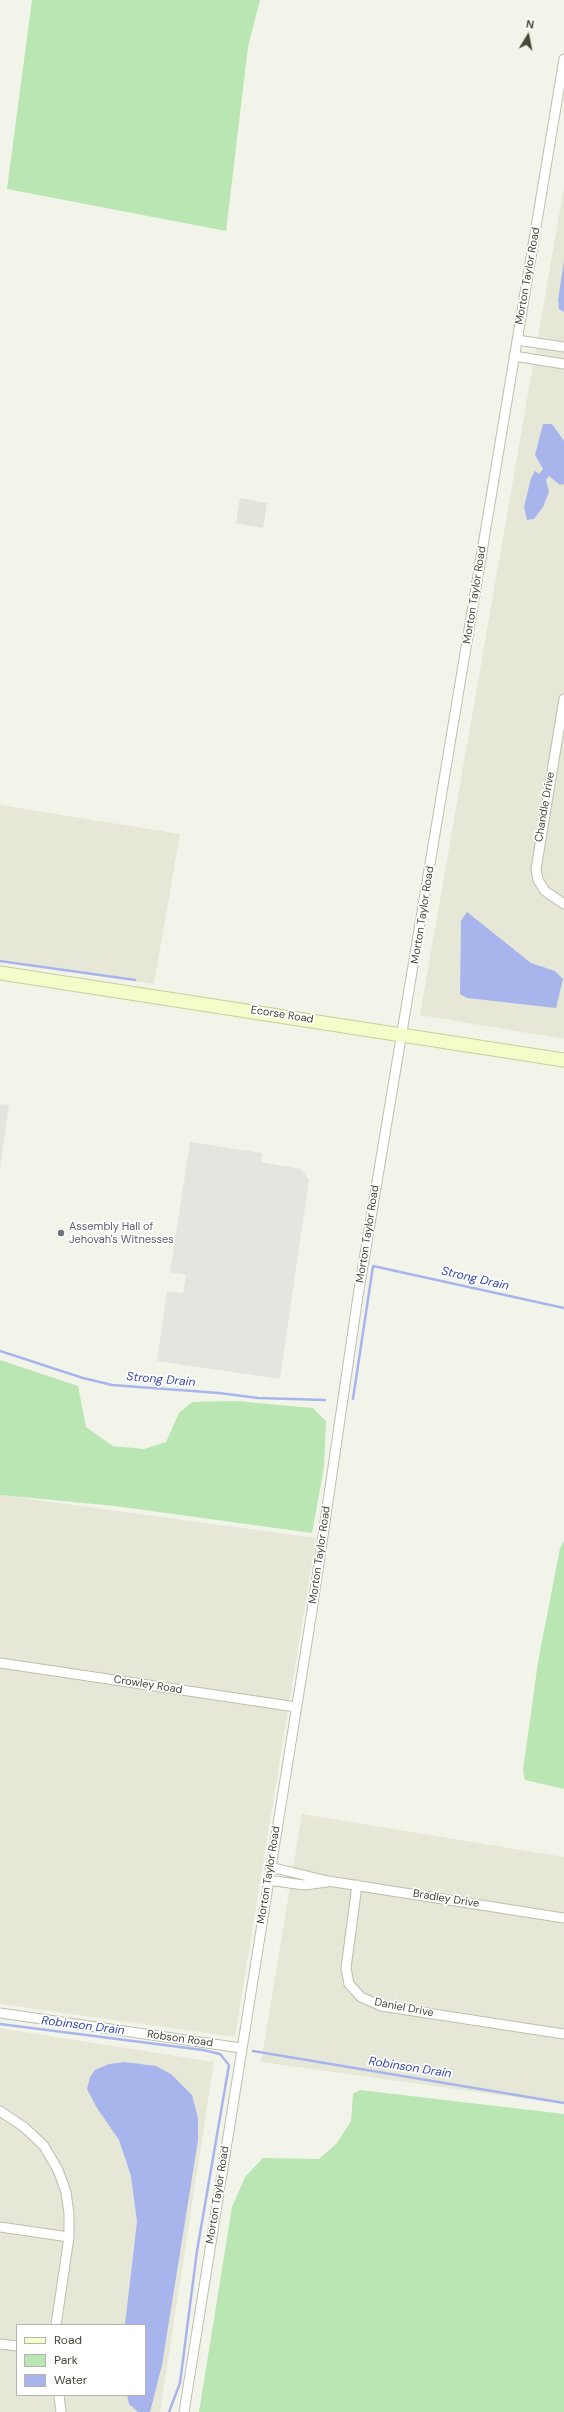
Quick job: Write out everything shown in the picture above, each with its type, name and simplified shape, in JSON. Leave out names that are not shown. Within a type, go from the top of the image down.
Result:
[{"type":"main road","name":"Ecorse Road","points":[[0,973],[564,1060]]},
{"type":"street","name":"Morton Taylor Road","points":[[184,2412],[296,1707],[357,1303],[403,1034],[564,59]]},
{"type":"street","points":[[517,340],[564,347]]},
{"type":"street","points":[[514,356],[564,364]]},
{"type":"street","name":"Chandle Drive","points":[[564,698],[536,868],[538,880],[545,892],[564,904]]},
{"type":"street","name":"Crowley Road","points":[[0,1663],[296,1707]]},
{"type":"street","name":"Bradley Drive","points":[[270,1867],[308,1875],[328,1882],[356,1885],[564,1918]]},
{"type":"street","name":"Bradley Drive","points":[[268,1880],[304,1885],[328,1882]]},
{"type":"street","name":"Daniel Drive","points":[[356,1885],[346,1968],[350,1984],[361,1998],[381,2006],[564,2034]]},
{"type":"street","name":"Robson Road","points":[[0,2013],[241,2048]]},
{"type":"street","points":[[0,2111],[12,2117],[34,2135],[56,2166],[68,2201],[70,2237],[56,2324]]},
{"type":"street","points":[[0,2227],[70,2237]]},
{"type":"street","points":[[0,2344],[16,2346]]},
{"type":"street","points":[[59,2396],[61,2412]]},
{"type":"shaded area","points":[[564,187],[564,1039],[420,1015]]},
{"type":"shaded area","points":[[240,498],[267,503],[263,528],[236,523]]},
{"type":"shaded area","points":[[0,805],[180,834],[154,984],[0,959]]},
{"type":"shaded area","points":[[0,1104],[9,1105],[0,1170]]},
{"type":"shaded area","points":[[190,1142],[262,1153],[261,1162],[301,1169],[309,1180],[280,1379],[157,1361],[167,1291],[183,1293],[186,1275],[170,1272]]},
{"type":"shaded area","points":[[0,1495],[316,1538],[235,2037],[0,2004]]},
{"type":"shaded area","points":[[302,1814],[564,1857],[564,2104],[261,2062]]},
{"type":"shaded area","points":[[0,2028],[214,2062],[160,2412],[0,2412]]},
{"type":"green space","points":[[32,0],[260,0],[248,47],[226,231],[7,189]]},
{"type":"green space","points":[[0,1360],[78,1386],[86,1427],[113,1446],[144,1449],[166,1442],[179,1413],[192,1402],[236,1401],[313,1408],[326,1421],[324,1467],[312,1533],[115,1506],[0,1495]]},
{"type":"green space","points":[[564,1541],[564,1789],[525,1780],[523,1770],[538,1662],[560,1548]]},
{"type":"green space","points":[[360,2090],[564,2114],[564,2412],[199,2412],[232,2207],[245,2177],[263,2158],[319,2159],[337,2143],[351,2121],[353,2094]]},
{"type":"water","points":[[564,261],[564,312],[559,309],[558,300]]},
{"type":"water","points":[[543,424],[552,424],[564,441],[564,484],[560,485],[549,476],[546,480],[549,492],[543,507],[534,519],[527,520],[524,507],[531,478],[535,471],[539,474],[543,469],[535,455]]},
{"type":"water","points":[[467,912],[531,963],[555,971],[563,979],[556,1008],[467,998],[460,994],[461,921]]},
{"type":"water","points":[[125,2062],[156,2066],[171,2074],[192,2095],[198,2118],[198,2140],[162,2365],[150,2412],[138,2412],[129,2404],[127,2396],[146,2396],[146,2324],[125,2324],[137,2221],[131,2176],[119,2140],[97,2108],[87,2089],[90,2077],[95,2070],[109,2064]]},
{"type":"waterway","points":[[0,961],[135,980]]},
{"type":"waterway","name":"Strong Drain","points":[[353,1399],[373,1266],[564,1308]]},
{"type":"waterway","name":"Strong Drain","points":[[0,1351],[83,1378],[112,1385],[219,1393],[258,1398],[325,1400]]},
{"type":"waterway","points":[[0,2024],[203,2050],[220,2054],[229,2065],[197,2251],[180,2383],[169,2412]]},
{"type":"waterway","name":"Robinson Drain","points":[[253,2051],[564,2103]]},
{"type":"place","name":"Assembly Hall of Jehovah's Witnesses","points":[[61,1233]]}]
